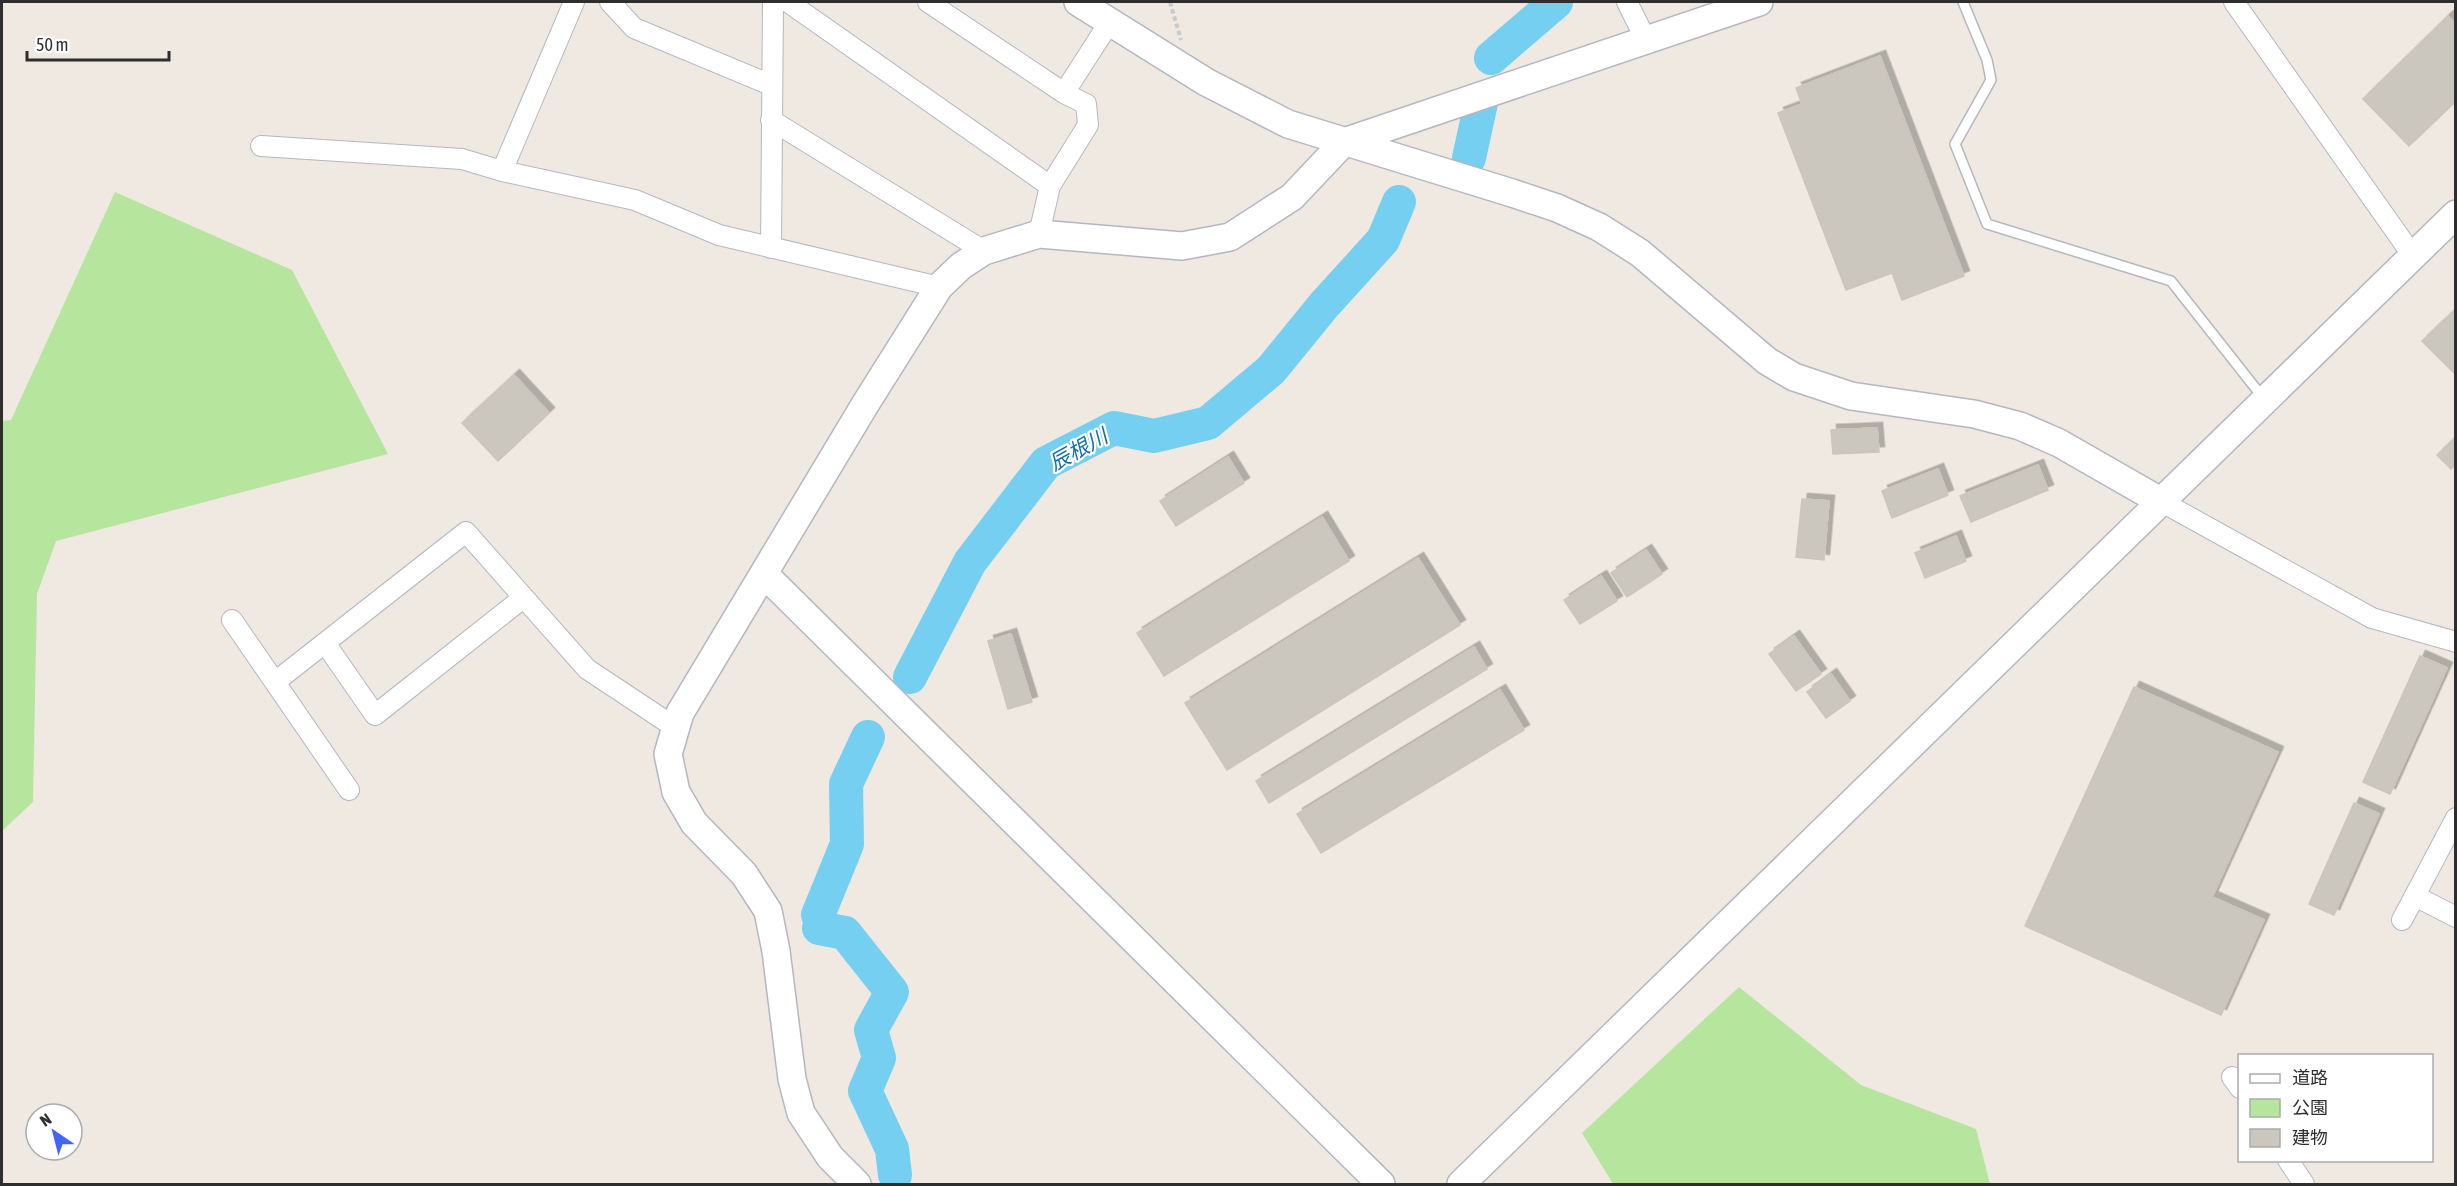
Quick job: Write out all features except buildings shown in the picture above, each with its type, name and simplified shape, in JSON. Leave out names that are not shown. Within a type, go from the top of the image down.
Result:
[{"type":"street","points":[[502,171],[574,2]]},
{"type":"street","points":[[610,2],[634,28],[771,85]]},
{"type":"street","points":[[771,248],[773,2]]},
{"type":"street","points":[[788,2],[1050,186]]},
{"type":"street","points":[[928,2],[1064,93],[1086,104],[1088,125],[1050,186],[1039,234]]},
{"type":"street","points":[[1078,2],[1206,82],[1288,124],[1512,193],[1557,208],[1599,227],[1640,252],[1767,361],[1794,377],[1851,396],[1974,414],[2020,426],[2059,443],[2372,618],[2456,642]]},
{"type":"street","points":[[1627,2],[1646,40]]},
{"type":"street","points":[[857,1185],[830,1157],[801,1113],[792,1079],[776,951],[768,910],[744,874],[694,823],[676,792],[668,754],[680,713],[866,402],[939,287],[961,266],[984,251],[1039,234],[1182,246],[1230,237],[1292,197],[1344,142],[1759,2]]},
{"type":"street","points":[[2234,2],[2414,256]]},
{"type":"street","points":[[1064,93],[1109,23]]},
{"type":"street","points":[[771,120],[984,251]]},
{"type":"street","points":[[261,146],[462,159],[502,171],[636,200],[719,235],[939,287]]},
{"type":"street","points":[[1461,1185],[2456,214]]},
{"type":"street","points":[[275,682],[466,532],[587,669],[676,728]]},
{"type":"street","points":[[764,574],[1381,1185]]},
{"type":"street","points":[[325,643],[375,715],[524,598]]},
{"type":"street","points":[[232,620],[349,790]]},
{"type":"street","points":[[2402,920],[2456,818]]},
{"type":"street","points":[[2415,896],[2456,917]]},
{"type":"street","points":[[2289,1162],[2304,1185]]},
{"type":"lane","points":[[1963,2],[1987,60],[1991,80],[1955,144],[1988,224],[2171,281],[2265,401]]},
{"type":"path","points":[[1170,2],[1182,43],[1182,67]]},
{"type":"green space","points":[[115,192],[292,270],[388,454],[56,541],[37,594],[33,802],[2,831],[2,421],[11,420]]},
{"type":"green space","points":[[1739,987],[1861,1085],[1976,1129],[1990,1184],[1613,1184],[1582,1133]]},
{"type":"waterway","name":"辰根川","points":[[1491,58],[1556,2]]},
{"type":"waterway","name":"辰根川","points":[[1469,158],[1481,103]]},
{"type":"waterway","name":"辰根川","points":[[910,677],[970,562],[1046,463],[1114,428],[1154,436],[1208,423],[1271,370],[1324,305],[1383,240],[1399,202]]},
{"type":"waterway","name":"辰根川","points":[[818,915],[847,844],[846,784],[868,737]]},
{"type":"waterway","name":"辰根川","points":[[819,928],[845,933],[892,992],[871,1030],[879,1058],[865,1091],[892,1149],[895,1175]]}]
